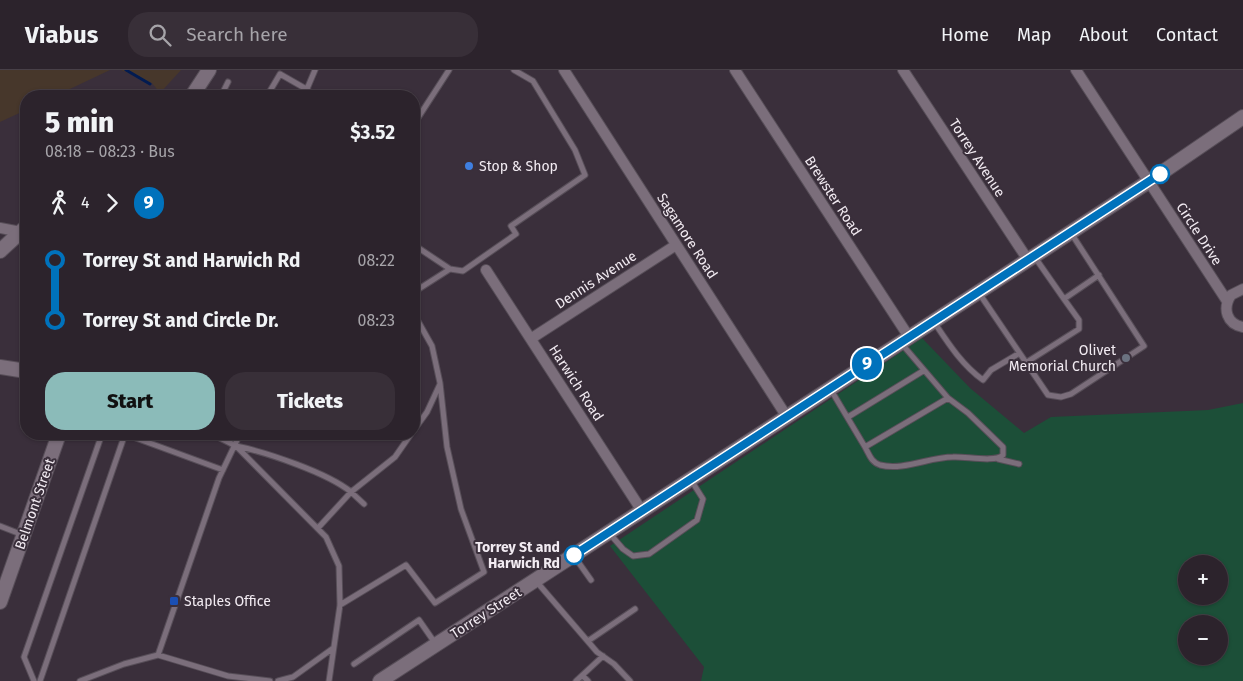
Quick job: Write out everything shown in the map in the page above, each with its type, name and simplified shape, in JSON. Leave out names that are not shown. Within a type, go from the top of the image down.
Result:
[{"type":"main road","points":[[196,90],[209,70]]},
{"type":"main road","name":"Torrey Street","points":[[380,681],[1148,182],[1243,117]]},
{"type":"main road","points":[[0,251],[20,233]]},
{"type":"main road","points":[[0,367],[20,370]]},
{"type":"main road","name":"Belmont Street","points":[[0,602],[57,440]]},
{"type":"street","name":"Sagamore Road","points":[[564,70],[787,417]]},
{"type":"street","name":"Brewster Road","points":[[735,70],[905,340]]},
{"type":"street","name":"Torrey Avenue","points":[[903,70],[1031,258]]},
{"type":"street","name":"Circle Drive","points":[[1076,70],[1227,301],[1226,307],[1229,318],[1233,323],[1243,327]]},
{"type":"street","points":[[0,228],[20,229]]},
{"type":"street","name":"Dennis Avenue","points":[[532,338],[676,245]]},
{"type":"street","name":"Harwich Road","points":[[486,270],[532,338],[642,511]]},
{"type":"street","points":[[1227,301],[1236,291],[1243,290]]},
{"type":"lane","points":[[420,115],[449,70]]},
{"type":"lane","points":[[420,249],[450,269],[463,271],[516,234],[510,226],[585,175],[575,150],[533,81],[514,70]]},
{"type":"lane","points":[[270,90],[281,72],[308,90],[312,71]]},
{"type":"lane","points":[[225,90],[228,82]]},
{"type":"lane","points":[[978,292],[1018,354],[1027,362],[1048,395],[1061,397],[1071,394],[1144,346],[1071,232]]},
{"type":"lane","points":[[1027,362],[1079,329],[1079,320],[1031,258]]},
{"type":"lane","points":[[420,288],[450,269]]},
{"type":"lane","points":[[1064,299],[1098,275]]},
{"type":"lane","points":[[934,321],[953,349],[973,373],[983,380],[991,370],[1018,354]]},
{"type":"lane","points":[[340,605],[406,565],[436,604],[484,572],[459,500],[447,447],[440,383],[432,346],[420,325]]},
{"type":"lane","points":[[905,340],[923,371],[948,398],[968,413],[1003,447],[1005,453],[996,459]]},
{"type":"lane","points":[[848,417],[923,371]]},
{"type":"lane","points":[[420,422],[427,412],[440,383]]},
{"type":"lane","points":[[830,388],[874,462],[891,466],[953,457],[996,459],[1019,464]]},
{"type":"lane","points":[[865,447],[948,398]]},
{"type":"lane","points":[[34,681],[24,657],[100,440]]},
{"type":"lane","points":[[40,681],[123,440]]},
{"type":"lane","points":[[141,440],[223,470]]},
{"type":"lane","points":[[224,440],[236,446],[254,450],[339,482],[364,504]]},
{"type":"lane","points":[[158,655],[223,470],[238,440]]},
{"type":"lane","points":[[318,528],[351,492],[394,457],[407,440]]},
{"type":"lane","points":[[236,446],[326,537],[339,566],[340,605],[332,649],[329,681]]},
{"type":"lane","points":[[609,533],[623,549],[633,556],[649,554],[697,520],[703,499],[691,479]]},
{"type":"lane","points":[[0,526],[24,535]]},
{"type":"lane","points":[[574,556],[591,580]]},
{"type":"lane","points":[[536,580],[597,652],[614,664],[630,681]]},
{"type":"lane","points":[[588,641],[635,609]]},
{"type":"lane","points":[[354,664],[419,620],[436,645]]},
{"type":"lane","points":[[278,681],[294,679],[332,649]]},
{"type":"lane","points":[[80,681],[124,664],[158,655],[228,676],[270,681]]},
{"type":"lane","points":[[576,681],[603,656]]},
{"type":"lane","points":[[583,676],[588,681]]},
{"type":"shaded area","points":[[0,70],[110,70],[68,90],[20,90],[20,113],[0,122]]},
{"type":"shaded area","points":[[121,70],[181,70],[163,90],[158,90],[152,83]]},
{"type":"green space","points":[[922,338],[970,388],[1024,433],[1051,417],[1208,410],[1243,403],[1243,681],[701,681],[704,667],[610,546]]},
{"type":"waterway","points":[[126,70],[150,84]]},
{"type":"bus line","name":"9","points":[[574,555],[1160,174]]},
{"type":"place","name":"Stop & Shop","points":[[469,166]]},
{"type":"place","name":"Olivet Memorial Church","points":[[1126,358]]},
{"type":"place","name":"Torrey St and Harwich Rd","points":[[574,555]]},
{"type":"place","name":"Staples Office","points":[[174,601]]}]
